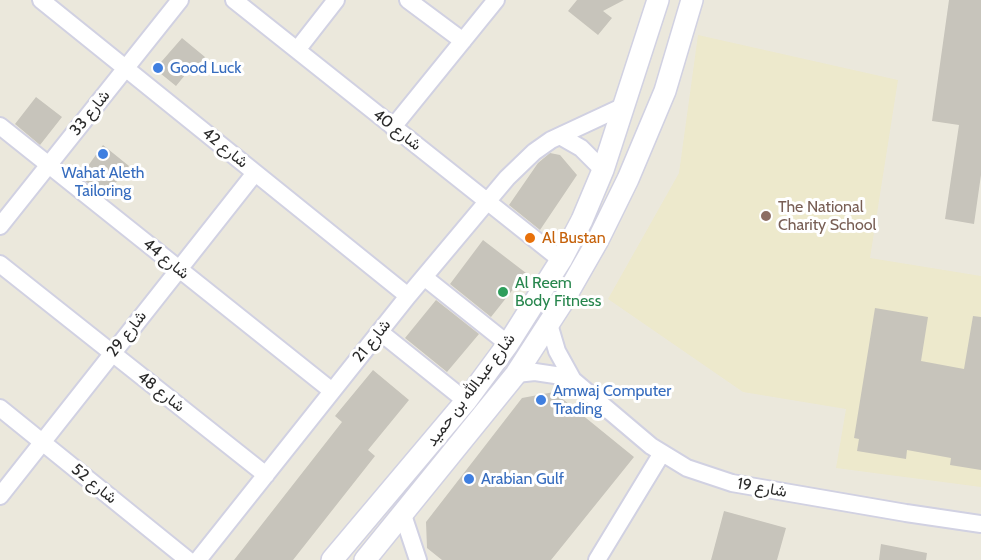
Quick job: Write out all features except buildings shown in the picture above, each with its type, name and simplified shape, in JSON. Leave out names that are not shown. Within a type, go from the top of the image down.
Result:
[{"type":"street","name":"شارع 42","points":[[41,0],[408,296]]},
{"type":"street","name":"شارع 33","points":[[0,226],[180,0]]},
{"type":"street","name":"شارع 40","points":[[234,0],[561,260]]},
{"type":"street","points":[[297,50],[336,0]]},
{"type":"street","points":[[408,0],[463,41]]},
{"type":"street","points":[[393,127],[496,0]]},
{"type":"street","name":"شارع عبدالله بن حميد","points":[[332,560],[466,401],[508,344],[561,260],[582,220],[603,170],[658,0]]},
{"type":"street","name":"شارع عبدالله بن حميد","points":[[367,560],[516,374],[549,324],[603,230],[628,179],[665,91],[692,0]]},
{"type":"street","points":[[633,81],[642,94],[650,97],[658,96],[665,91]]},
{"type":"street","name":"شارع 21","points":[[198,560],[408,296],[487,201],[534,152],[560,136],[624,106]]},
{"type":"street","name":"شارع 44","points":[[0,126],[332,391]]},
{"type":"street","points":[[560,136],[581,148],[603,170]]},
{"type":"street","name":"شارع 29","points":[[0,496],[255,172]]},
{"type":"street","name":"شارع 48","points":[[0,264],[266,475]]},
{"type":"street","points":[[424,277],[508,344]]},
{"type":"street","name":"شارع 19","points":[[549,324],[557,351],[573,380],[662,453],[687,468],[727,482],[981,524]]},
{"type":"street","points":[[380,332],[466,401]]},
{"type":"street","name":"شارع 19","points":[[516,374],[535,372],[573,380]]},
{"type":"street","name":"شارع 52","points":[[0,408],[188,560]]},
{"type":"street","points":[[597,560],[662,453]]},
{"type":"street","points":[[403,515],[418,560]]},
{"type":"shaded area","name":"The National Charity School","points":[[698,35],[898,80],[870,258],[981,276],[981,487],[836,468],[846,409],[743,392],[608,299],[679,173]]},
{"type":"place","name":"Good Luck","points":[[158,68]]},
{"type":"place","name":"Wahat Aleth Tailoring","points":[[103,154]]},
{"type":"place","name":"The National Charity School","points":[[766,216]]},
{"type":"place","name":"Al Bustan","points":[[530,238]]},
{"type":"place","name":"Al Reem Body Fitness","points":[[503,292]]},
{"type":"place","name":"Amwaj Computer Trading","points":[[541,400]]},
{"type":"place","name":"Arabian Gulf","points":[[469,479]]}]
